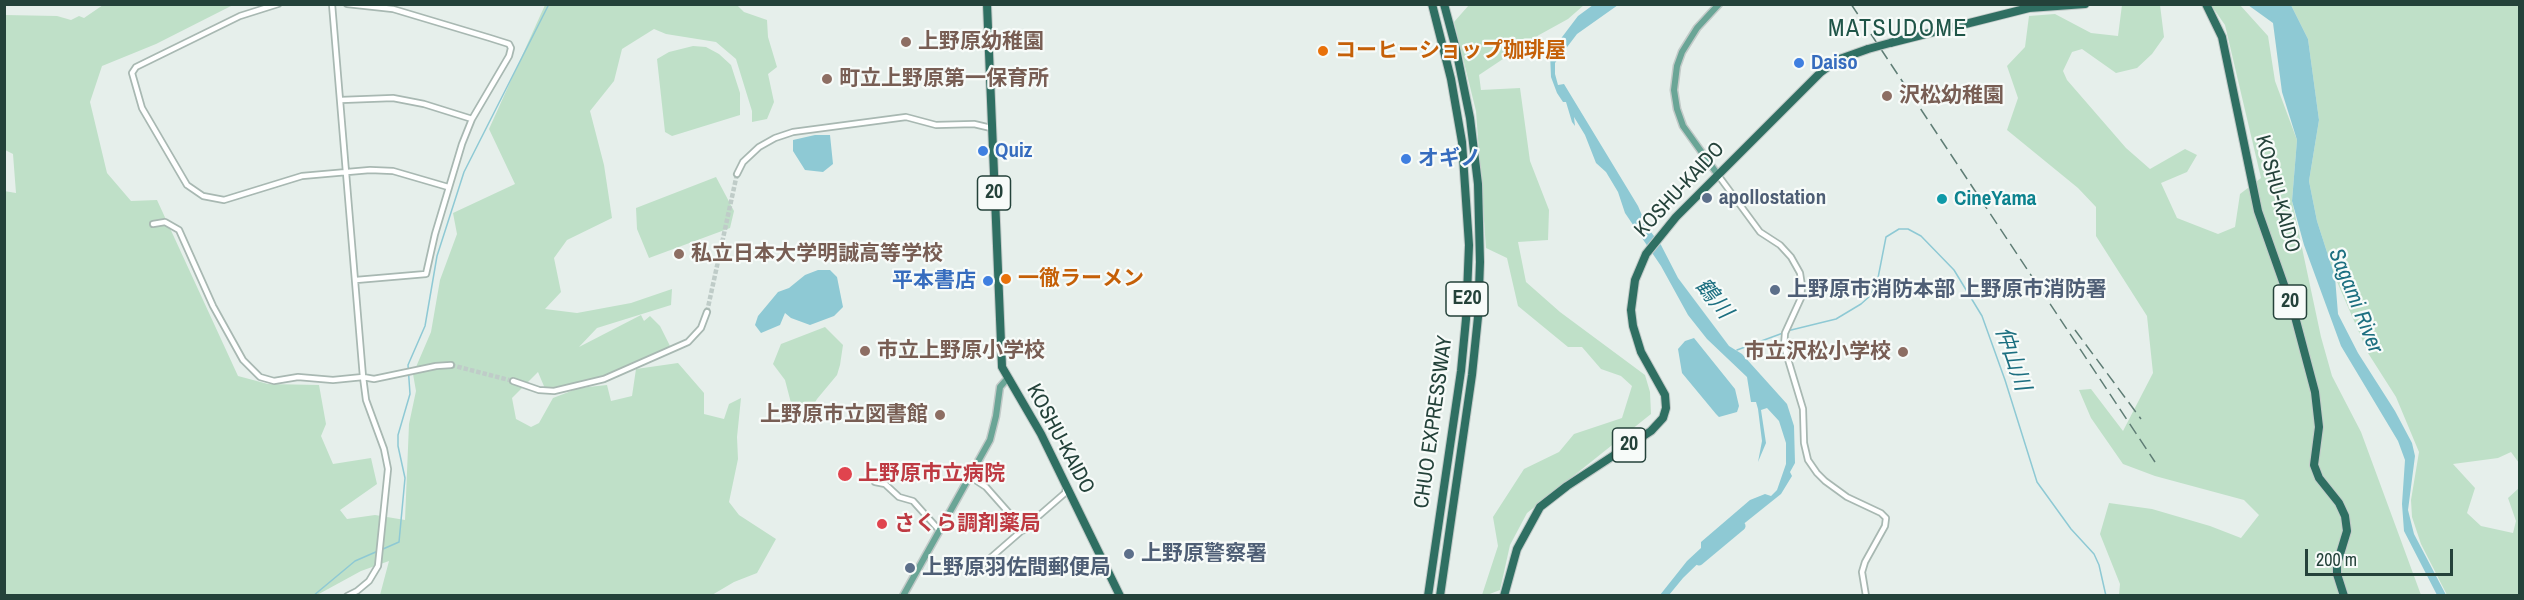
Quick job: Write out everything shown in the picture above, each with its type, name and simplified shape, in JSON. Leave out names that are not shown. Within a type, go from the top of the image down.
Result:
[{"type":"highway","name":"KOSHU-KAIDO","points":[[987,4],[1002,367],[1007,379],[1033,418],[1120,596]]},
{"type":"highway","name":"CHUO EXPRESSWAY","points":[[1428,596],[1461,371],[1469,245],[1462,142],[1449,70],[1432,4]]},
{"type":"highway","name":"CHUO EXPRESSWAY","points":[[1440,596],[1472,375],[1478,317],[1480,262],[1478,194],[1470,118],[1444,4]]},
{"type":"highway","name":"KOSHU-KAIDO","points":[[1504,596],[1517,549],[1540,507],[1567,486],[1651,431],[1663,418],[1665,395],[1641,352],[1631,310],[1639,267],[1652,245],[1676,217],[1821,72],[1848,55],[2029,8],[2085,4]]},
{"type":"highway","name":"KOSHU-KAIDO","points":[[2206,4],[2222,37],[2258,211],[2294,313],[2314,392],[2319,416],[2314,459],[2316,472],[2339,503],[2345,516],[2346,531],[2337,564],[2337,574],[2344,596]]},
{"type":"main road","points":[[1718,175],[1683,126],[1674,90],[1677,66],[1682,52],[1697,28],[1719,4]]},
{"type":"main road","points":[[903,596],[990,440],[1000,387],[1007,379]]},
{"type":"street","points":[[278,4],[240,16],[136,67],[132,73],[131,77],[142,108],[184,182],[197,193],[208,198],[224,200],[292,178],[346,171],[393,171],[448,187]]},
{"type":"street","points":[[332,4],[363,377],[366,400],[384,449],[388,469],[378,566],[369,581],[347,596]]},
{"type":"street","points":[[347,4],[393,9],[509,44],[511,48],[509,56],[472,119],[448,187],[426,274],[356,280]]},
{"type":"street","points":[[340,100],[374,97],[408,101],[472,119]]},
{"type":"street","points":[[737,174],[747,158],[763,143],[801,130],[906,117],[936,125],[974,124],[991,128]]},
{"type":"street","points":[[1718,175],[1760,232],[1780,245],[1796,264],[1802,286],[1801,298],[1788,326],[1784,342],[1803,410],[1806,452],[1814,470],[1839,491],[1881,513],[1886,518],[1885,526],[1862,572],[1866,596]]},
{"type":"street","points":[[153,224],[165,222],[178,230],[213,306],[243,360],[254,373],[268,380],[298,377],[333,380],[363,377],[374,379],[451,365]]},
{"type":"street","points":[[513,381],[539,390],[554,391],[604,379],[688,342],[701,328],[707,312]]},
{"type":"street","points":[[969,476],[986,487],[1024,530]]},
{"type":"street","points":[[875,482],[885,484],[899,497],[913,501],[939,530]]},
{"type":"street","points":[[980,567],[1065,493],[1066,487]]},
{"type":"green space","points":[[103,5],[233,5],[156,44],[102,66],[90,102],[107,173],[131,201],[157,200],[238,376],[268,384],[319,385],[326,424],[321,436],[333,464],[371,458],[377,484],[340,510],[347,519],[375,515],[405,520],[409,424],[416,391],[413,374],[431,332],[440,280],[457,234],[453,213],[515,184],[489,129],[545,5],[737,5],[744,12],[767,20],[768,37],[777,67],[768,74],[774,102],[767,119],[752,122],[752,111],[736,59],[716,42],[666,34],[654,29],[622,49],[614,81],[590,111],[604,165],[612,218],[567,240],[554,258],[561,292],[545,309],[577,313],[631,303],[672,289],[671,305],[597,328],[579,347],[641,315],[644,321],[650,316],[660,326],[672,350],[604,379],[546,391],[538,372],[512,398],[516,419],[531,427],[539,423],[553,398],[579,388],[607,385],[611,401],[632,396],[636,369],[678,363],[704,393],[704,414],[724,419],[729,404],[741,398],[737,437],[738,459],[729,502],[739,515],[776,539],[757,573],[734,582],[712,595],[380,595],[389,561],[361,571],[317,595],[5,595],[4,191],[16,193],[13,154],[5,150],[5,15],[57,16],[71,20],[79,16],[84,18]]},
{"type":"green space","points":[[1469,5],[1584,5],[1568,19],[1539,35],[1479,75],[1481,90],[1520,88],[1530,161],[1549,210],[1548,240],[1518,242],[1526,282],[1560,312],[1645,375],[1650,392],[1651,414],[1527,513],[1510,545],[1500,590],[1487,595],[1482,595],[1498,546],[1493,517],[1524,469],[1559,452],[1574,434],[1622,418],[1632,386],[1621,376],[1601,369],[1582,347],[1568,347],[1518,306],[1507,258],[1486,248],[1476,111],[1454,22]]},
{"type":"green space","points":[[2122,5],[2160,5],[2164,37],[2152,54],[2137,68],[2116,73],[2082,49],[2072,52],[2063,71],[2067,80],[2126,148],[2150,169],[2185,149],[2197,155],[2187,172],[2161,183],[2177,218],[2218,234],[2235,227],[2240,194],[2261,178],[2225,25],[2211,5],[2240,5],[2268,36],[2275,81],[2297,140],[2292,201],[2321,337],[2332,376],[2361,432],[2421,595],[2119,595],[2120,584],[2100,534],[2109,503],[2152,509],[2210,526],[2241,538],[2259,515],[2244,500],[2155,476],[2123,464],[2091,418],[2079,390],[2091,389],[2123,431],[2153,373],[2147,316],[2096,236],[2096,207],[2078,188],[2007,130],[2018,98],[2007,66],[2025,47],[2029,16],[2055,14],[2091,33],[2118,36]]},
{"type":"green space","points":[[2291,5],[2519,5],[2519,463],[2511,452],[2498,458],[2453,464],[2475,488],[2467,513],[2481,526],[2513,533],[2516,521],[2508,498],[2519,488],[2519,595],[2447,595],[2421,544],[2412,517],[2411,500],[2419,452],[2396,397],[2368,353],[2335,277],[2317,221],[2309,181],[2319,120],[2308,39]]},
{"type":"green space","points":[[693,46],[706,47],[719,54],[731,65],[740,93],[740,115],[672,136],[665,132],[657,59],[669,52]]},
{"type":"green space","points":[[716,177],[734,211],[730,228],[649,258],[637,229],[636,208]]},
{"type":"green space","points":[[825,327],[843,345],[840,365],[837,375],[810,411],[791,403],[785,380],[773,364],[781,344]]},
{"type":"water","points":[[1593,5],[1618,5],[1577,34],[1555,63],[1558,85],[1564,84],[1638,206],[1647,227],[1661,245],[1678,278],[1729,346],[1742,354],[1787,404],[1794,426],[1795,463],[1790,472],[1792,476],[1781,494],[1716,546],[1669,595],[1660,595],[1687,561],[1701,548],[1701,542],[1750,500],[1765,494],[1771,496],[1777,490],[1786,464],[1786,443],[1779,421],[1767,408],[1761,410],[1766,443],[1758,462],[1762,441],[1758,409],[1756,402],[1751,402],[1747,377],[1707,339],[1688,315],[1661,266],[1625,213],[1618,192],[1606,172],[1596,163],[1585,135],[1574,117],[1575,126],[1572,122],[1566,102],[1563,102],[1557,93],[1551,77],[1550,53],[1578,16]]},
{"type":"water","points":[[2248,5],[2291,5],[2308,39],[2319,120],[2309,181],[2317,221],[2335,277],[2338,314],[2358,353],[2395,411],[2412,443],[2415,456],[2408,510],[2414,534],[2446,595],[2437,595],[2404,531],[2402,504],[2405,460],[2398,441],[2341,346],[2304,245],[2292,201],[2297,140],[2282,92],[2273,23]]},
{"type":"water","points":[[815,135],[830,135],[833,164],[823,172],[805,170],[793,151],[793,140]]},
{"type":"water","points":[[818,270],[830,270],[837,277],[843,307],[834,316],[810,325],[791,318],[785,313],[780,325],[761,333],[755,325],[758,316],[778,292],[789,288],[805,275]]},
{"type":"water","points":[[1694,338],[1735,389],[1739,406],[1737,412],[1719,417],[1682,373],[1678,349],[1685,341]]},
{"type":"waterway","points":[[383,549],[399,542],[405,478],[398,435],[410,394],[408,365],[425,326],[437,256],[464,172],[549,4]]},
{"type":"waterway","name":"仲山川","points":[[1787,331],[1836,319],[1861,304],[1870,296],[1877,283],[1886,237],[1899,229],[1908,229],[1921,236],[1954,270],[1982,316],[2037,482],[2071,529],[2094,554],[2106,596]]},
{"type":"waterway","name":"仲山川","points":[[1737,350],[1783,333]]},
{"type":"waterway","name":"鶴川","points":[[1699,561],[1741,526]]},
{"type":"waterway","points":[[313,596],[355,561],[378,551]]},
{"type":"tunnel","points":[[707,312],[737,174]]},
{"type":"tunnel","points":[[451,365],[513,381]]},
{"type":"railway","points":[[1851,4],[2155,462]]},
{"type":"railway","points":[[2075,330],[2141,419]]},
{"type":"place","name":"上野原幼稚園","points":[[906,42]]},
{"type":"place","name":"コーヒーショップ珈琲屋","points":[[1323,51]]},
{"type":"place","name":"Daiso","points":[[1799,63]]},
{"type":"place","name":"町立上野原第一保育所","points":[[827,79]]},
{"type":"place","name":"沢松幼稚園","points":[[1887,96]]},
{"type":"place","name":"Quiz","points":[[983,151]]},
{"type":"place","name":"オギノ","points":[[1406,159]]},
{"type":"place","name":"apollostation","points":[[1707,198]]},
{"type":"place","name":"CineYama","points":[[1942,199]]},
{"type":"place","name":"私立日本大学明誠高等学校","points":[[679,254]]},
{"type":"place","name":"一徹ラーメン","points":[[1006,279]]},
{"type":"place","name":"平本書店","points":[[988,281]]},
{"type":"place","name":"上野原市消防本部 上野原市消防署","points":[[1775,290]]},
{"type":"place","name":"市立上野原小学校","points":[[865,351]]},
{"type":"place","name":"市立沢松小学校","points":[[1903,352]]},
{"type":"place","name":"上野原市立図書館","points":[[940,415]]},
{"type":"place","name":"上野原市立病院","points":[[845,474]]},
{"type":"place","name":"さくら調剤薬局","points":[[882,524]]},
{"type":"place","name":"上野原警察署","points":[[1129,554]]},
{"type":"place","name":"上野原羽佐間郵便局","points":[[910,568]]},
{"type":"district","name":"MATSUDOME","points":[[1898,30]]},
{"type":"water label","name":"Sagami River","points":[[2355,301]]}]
